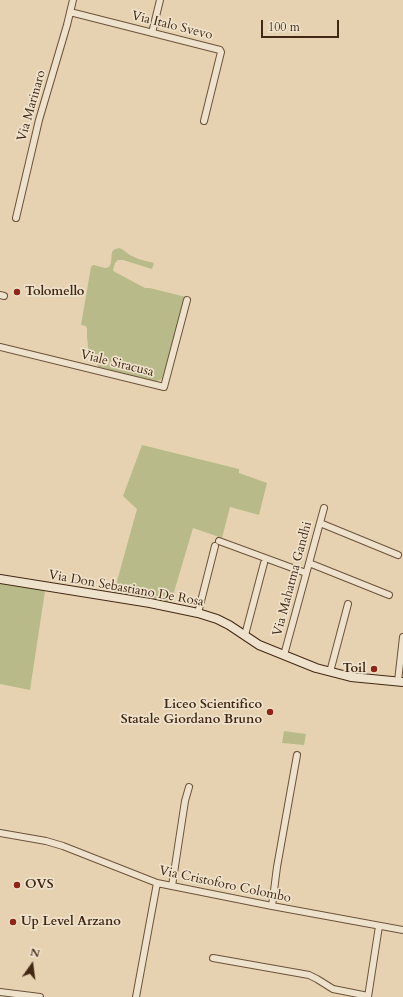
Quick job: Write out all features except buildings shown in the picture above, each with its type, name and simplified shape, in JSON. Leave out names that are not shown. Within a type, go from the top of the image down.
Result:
[{"type":"street","name":"Via Marinaro","points":[[16,218],[39,120],[73,0]]},
{"type":"street","points":[[152,33],[160,0]]},
{"type":"street","name":"Via Italo Svevo","points":[[70,12],[221,51],[204,121]]},
{"type":"street","name":"Viale Siracusa","points":[[0,347],[164,387],[187,300]]},
{"type":"street","name":"Via Mahatma Gandhi","points":[[284,655],[324,508]]},
{"type":"street","points":[[320,523],[398,555]]},
{"type":"street","points":[[198,613],[217,544],[306,573]]},
{"type":"street","points":[[245,635],[264,563]]},
{"type":"street","points":[[309,563],[389,595]]},
{"type":"street","name":"Via Don Sebastiano De Rosa","points":[[0,579],[150,603],[198,613],[217,619],[229,625],[259,645],[316,668],[351,677],[401,682]]},
{"type":"street","points":[[330,672],[348,604]]},
{"type":"street","points":[[401,682],[403,637]]},
{"type":"street","points":[[272,906],[296,755]]},
{"type":"street","points":[[172,886],[185,801],[189,787]]},
{"type":"street","name":"Via Cristoforo Colombo","points":[[0,833],[46,841],[63,846],[157,883],[403,930]]},
{"type":"street","points":[[136,997],[157,883]]},
{"type":"street","points":[[213,958],[308,975],[333,989],[368,997],[379,926]]},
{"type":"street","points":[[0,992],[40,997]]},
{"type":"green space","points":[[119,248],[135,257],[154,263],[152,269],[123,260],[118,260],[115,263],[113,270],[115,272],[145,288],[186,297],[165,377],[153,382],[98,367],[96,357],[89,354],[86,326],[81,325],[91,267],[94,265],[105,268],[109,267],[113,251]]},
{"type":"green space","points":[[142,445],[239,469],[239,473],[267,483],[259,515],[230,507],[222,538],[193,528],[171,602],[114,592],[137,509],[123,496]]},
{"type":"green space","points":[[0,583],[44,589],[45,591],[30,690],[0,684]]},
{"type":"green space","points":[[284,731],[306,734],[304,745],[282,743]]},
{"type":"place","name":"Tolomello","points":[[17,292]]},
{"type":"place","name":"Toil","points":[[374,669]]},
{"type":"place","name":"Liceo Scientifico Statale Giordano Bruno","points":[[270,712]]},
{"type":"place","name":"OVS","points":[[17,885]]},
{"type":"place","name":"Up Level Arzano","points":[[13,922]]}]
